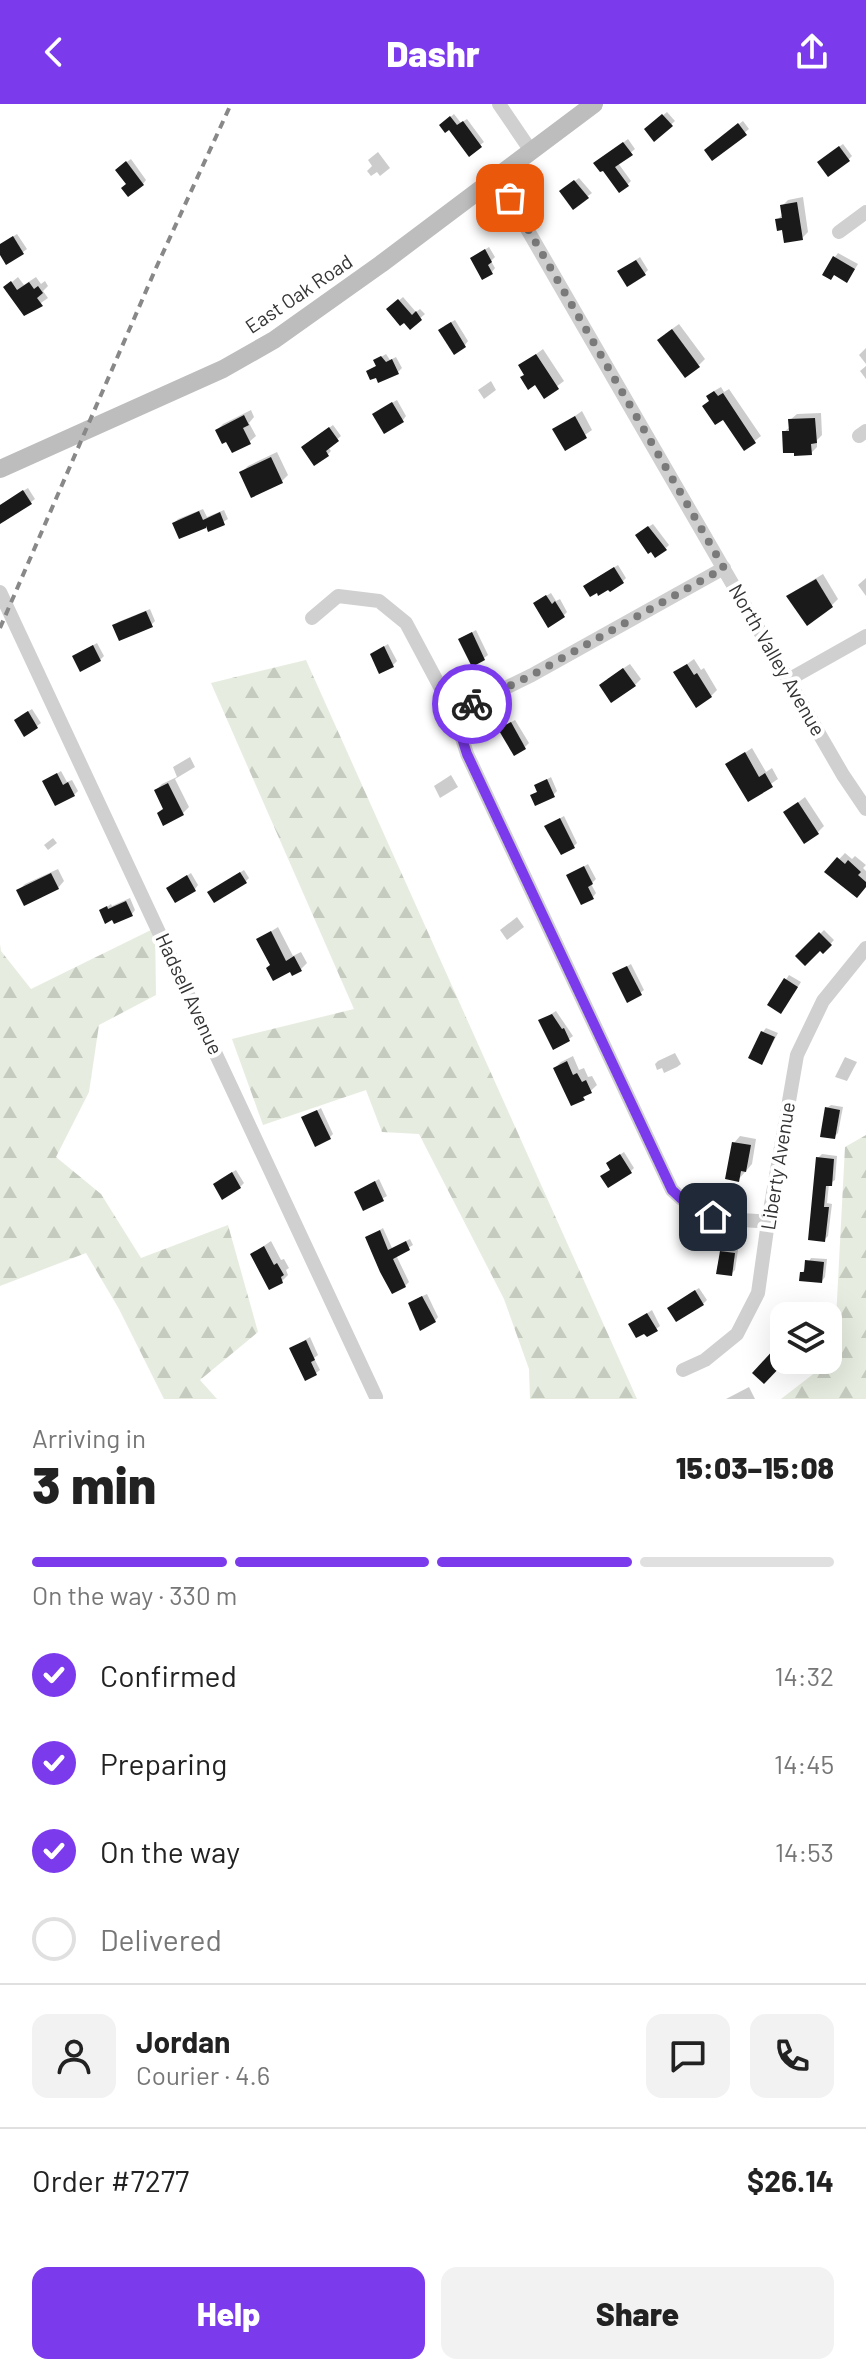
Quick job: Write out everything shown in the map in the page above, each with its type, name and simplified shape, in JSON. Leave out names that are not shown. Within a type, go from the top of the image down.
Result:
[{"type":"street","points":[[499,104],[531,151]]},
{"type":"street","name":"East Oak Road","points":[[0,469],[223,369],[274,340],[357,282],[594,104]]},
{"type":"street","name":"North Valley Avenue","points":[[497,177],[843,775],[866,809]]},
{"type":"street","points":[[839,232],[866,212]]},
{"type":"street","points":[[454,713],[532,675],[724,568]]},
{"type":"street","name":"Hadsell Avenue","points":[[0,592],[376,1397]]},
{"type":"street","points":[[312,618],[338,596],[379,601],[406,623],[454,713],[467,754],[672,1190],[688,1205],[713,1217],[768,1222]]},
{"type":"street","points":[[788,680],[866,636]]},
{"type":"street","name":"Liberty Avenue","points":[[683,1370],[705,1360],[737,1334],[758,1293],[797,1055],[823,1001],[866,948]]},
{"type":"green space","points":[[306,660],[637,1399],[530,1399],[529,1369],[504,1299],[419,1134],[382,1132],[366,1090],[263,1125],[232,1039],[354,1009],[211,683]]},
{"type":"green space","points":[[155,928],[156,995],[99,1025],[89,1092],[56,1157],[101,1194],[141,1258],[228,1225],[258,1332],[200,1380],[217,1399],[164,1399],[119,1309],[86,1253],[0,1286],[0,944],[1,951],[31,989]]},
{"type":"green space","points":[[866,1135],[866,1399],[781,1399],[813,1374],[842,1374],[842,1302],[837,1302],[845,1147]]},
{"type":"building","points":[[662,114],[673,126],[654,142],[644,129]]},
{"type":"building","points":[[450,116],[457,125],[463,121],[482,147],[469,157],[449,130],[445,133],[439,125]]},
{"type":"building","points":[[738,123],[747,135],[712,161],[704,150]]},
{"type":"building","points":[[623,142],[633,155],[615,167],[629,186],[619,193],[593,163]]},
{"type":"building","points":[[839,146],[850,161],[828,177],[817,162]]},
{"type":"building","points":[[126,161],[144,185],[128,197],[121,188],[126,184],[115,170]]},
{"type":"building","points":[[574,180],[589,198],[573,210],[559,191]]},
{"type":"building","points":[[797,202],[803,240],[784,243],[782,230],[777,231],[775,219],[782,218],[780,205]]},
{"type":"building","points":[[13,236],[24,254],[6,265],[0,255],[0,244]]},
{"type":"building","points":[[485,249],[492,262],[488,265],[493,274],[482,280],[470,258]]},
{"type":"building","points":[[833,256],[855,269],[847,283],[834,275],[831,280],[822,275]]},
{"type":"building","points":[[636,260],[646,275],[627,287],[617,271]]},
{"type":"building","points":[[11,281],[17,290],[29,282],[34,289],[38,286],[43,293],[37,298],[43,306],[24,316],[3,287]]},
{"type":"building","points":[[398,299],[412,315],[416,311],[422,320],[410,330],[404,323],[400,326],[386,309]]},
{"type":"building","points":[[451,322],[466,347],[454,355],[438,330]]},
{"type":"building","points":[[672,329],[700,367],[685,378],[657,340]]},
{"type":"building","points":[[536,354],[559,389],[544,399],[535,385],[528,390],[520,377],[524,375],[518,365]]},
{"type":"building","points":[[381,356],[386,362],[392,359],[399,374],[378,383],[376,378],[370,380],[366,371],[376,366],[373,360]]},
{"type":"building","points":[[714,391],[718,396],[723,393],[756,443],[744,451],[723,420],[715,425],[702,406],[709,401],[706,396]]},
{"type":"building","points":[[392,402],[404,422],[384,434],[372,414]]},
{"type":"building","points":[[244,415],[249,425],[243,428],[251,444],[232,453],[226,442],[222,444],[215,430]]},
{"type":"building","points":[[575,416],[587,438],[565,451],[552,429]]},
{"type":"building","points":[[815,418],[817,443],[811,444],[812,455],[783,453],[782,431],[789,431],[788,419]]},
{"type":"building","points":[[329,427],[339,441],[326,451],[329,456],[314,466],[301,447]]},
{"type":"building","points":[[271,457],[283,483],[251,498],[239,472]]},
{"type":"building","points":[[23,490],[32,504],[0,524],[0,505]]},
{"type":"building","points":[[199,511],[203,520],[220,512],[225,525],[208,532],[206,526],[179,539],[172,523]]},
{"type":"building","points":[[648,526],[667,550],[655,558],[651,552],[648,554],[635,535]]},
{"type":"building","points":[[614,567],[624,583],[610,592],[608,590],[590,597],[583,586]]},
{"type":"building","points":[[816,579],[833,607],[807,626],[786,596]]},
{"type":"building","points":[[546,595],[552,604],[555,601],[565,617],[548,628],[533,603]]},
{"type":"building","points":[[146,611],[153,627],[119,641],[112,625]]},
{"type":"building","points":[[472,632],[485,660],[472,667],[458,639]]},
{"type":"building","points":[[93,645],[101,661],[80,672],[72,656]]},
{"type":"building","points":[[384,646],[394,667],[379,674],[370,654]]},
{"type":"building","points":[[687,664],[694,675],[697,673],[712,697],[696,708],[673,672]]},
{"type":"building","points":[[623,668],[636,686],[611,703],[599,685]]},
{"type":"building","points":[[28,711],[38,728],[24,737],[14,720]]},
{"type":"building","points":[[511,722],[526,749],[514,756],[498,729]]},
{"type":"building","points":[[745,752],[759,777],[765,773],[773,787],[748,802],[725,764]]},
{"type":"building","points":[[57,773],[63,785],[68,782],[75,796],[55,806],[42,781]]},
{"type":"building","points":[[547,779],[555,797],[535,806],[530,795],[537,792],[534,785]]},
{"type":"building","points":[[168,783],[184,815],[163,826],[157,813],[163,809],[154,790]]},
{"type":"building","points":[[798,802],[819,834],[804,844],[783,812]]},
{"type":"building","points":[[560,818],[575,848],[561,855],[544,826]]},
{"type":"building","points":[[837,857],[845,864],[848,860],[861,872],[858,875],[866,882],[866,887],[857,898],[824,872]]},
{"type":"building","points":[[584,866],[593,884],[588,887],[594,899],[581,905],[566,875]]},
{"type":"building","points":[[240,872],[247,883],[214,903],[207,892]]},
{"type":"building","points":[[51,873],[59,889],[24,906],[16,890]]},
{"type":"building","points":[[187,875],[196,891],[175,903],[166,888]]},
{"type":"building","points":[[126,901],[133,916],[114,924],[112,920],[105,924],[99,910]]},
{"type":"building","points":[[271,931],[286,961],[294,956],[302,971],[292,976],[290,972],[273,981],[266,968],[270,965],[256,939]]},
{"type":"building","points":[[819,932],[832,945],[823,954],[820,951],[805,966],[795,956]]},
{"type":"building","points":[[627,966],[642,995],[627,1003],[612,973]]},
{"type":"building","points":[[784,978],[798,987],[781,1014],[767,1005]]},
{"type":"building","points":[[552,1014],[570,1041],[553,1050],[538,1020]]},
{"type":"building","points":[[761,1031],[775,1037],[762,1065],[748,1058]]},
{"type":"building","points":[[567,1061],[573,1075],[577,1073],[582,1082],[586,1080],[592,1093],[571,1106],[553,1068]]},
{"type":"building","points":[[825,1107],[840,1110],[835,1139],[820,1137]]},
{"type":"building","points":[[317,1110],[331,1139],[315,1147],[301,1117]]},
{"type":"building","points":[[732,1142],[751,1145],[746,1172],[741,1171],[739,1182],[725,1179]]},
{"type":"building","points":[[620,1154],[632,1173],[608,1188],[600,1176],[610,1170],[606,1163]]},
{"type":"building","points":[[816,1157],[834,1159],[832,1186],[826,1186],[824,1207],[829,1207],[825,1242],[808,1240]]},
{"type":"building","points":[[232,1172],[241,1188],[222,1200],[213,1184]]},
{"type":"building","points":[[375,1181],[384,1201],[363,1211],[354,1192]]},
{"type":"building","points":[[380,1230],[388,1250],[406,1241],[410,1250],[393,1259],[406,1287],[392,1294],[365,1237]]},
{"type":"building","points":[[264,1246],[274,1265],[277,1263],[284,1275],[281,1277],[283,1283],[269,1290],[250,1254]]},
{"type":"building","points":[[720,1251],[735,1253],[732,1276],[716,1274]]},
{"type":"building","points":[[805,1260],[824,1262],[822,1283],[799,1281]]},
{"type":"building","points":[[695,1290],[704,1305],[676,1322],[667,1308]]},
{"type":"building","points":[[422,1296],[436,1322],[420,1331],[408,1303]]},
{"type":"building","points":[[647,1313],[658,1331],[636,1338],[628,1324]]},
{"type":"building","points":[[306,1340],[315,1360],[311,1362],[317,1375],[305,1381],[289,1348]]},
{"type":"building","points":[[770,1354],[770,1374],[774,1374],[764,1384],[752,1373]]},
{"type":"railway","points":[[0,628],[156,268],[231,104]]},
{"type":"way so far","points":[[472,704],[532,675],[724,568],[510,198]]},
{"type":"route","points":[[472,704],[454,713],[467,754],[672,1190],[688,1205],[713,1217]]}]
